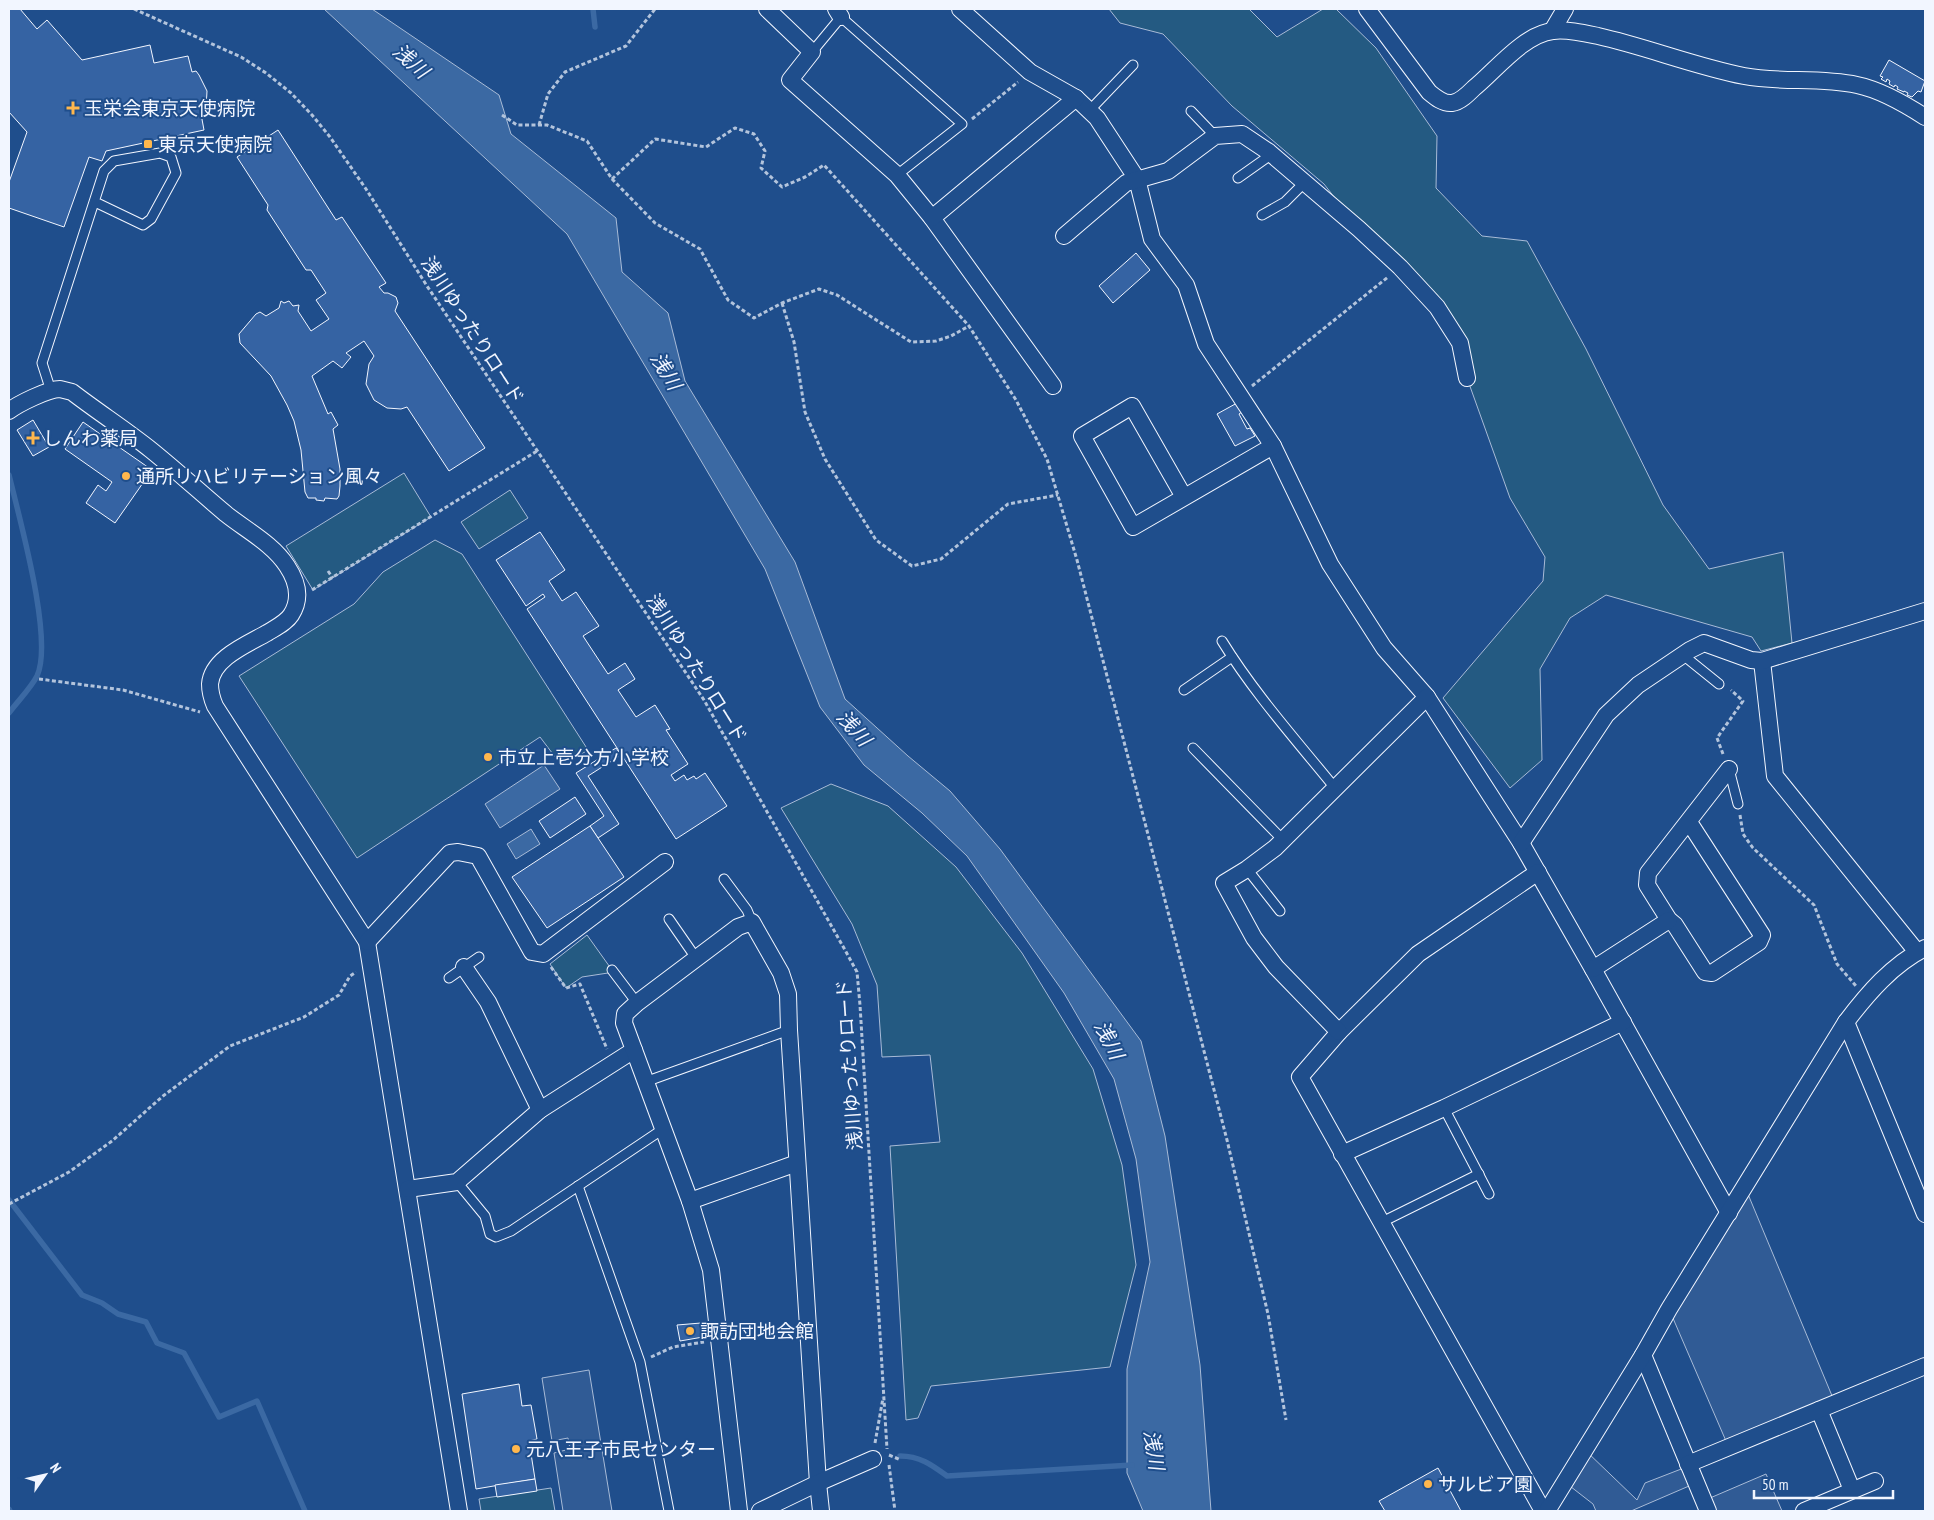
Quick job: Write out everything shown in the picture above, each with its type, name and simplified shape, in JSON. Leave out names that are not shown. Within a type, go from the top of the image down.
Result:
[{"type":"street","points":[[766,9],[812,52],[790,80],[897,175],[932,218],[1053,386]]},
{"type":"street","points":[[960,9],[1030,72],[1076,98],[1097,118],[1137,179],[1152,239],[1186,284],[1206,344],[1273,446],[1330,564],[1384,648],[1427,697],[1521,843],[1594,969],[1729,1213]]},
{"type":"street","points":[[1367,9],[1429,92],[1438,100],[1452,103],[1463,98],[1516,50],[1536,36],[1552,31],[1581,33],[1632,44],[1701,66],[1746,76],[1857,85],[1890,97],[1925,117]]},
{"type":"street","points":[[1552,31],[1565,9]]},
{"type":"street","points":[[932,218],[1076,98]]},
{"type":"street","points":[[1064,236],[1126,183],[1168,171],[1215,136],[1242,134],[1272,154],[1359,228],[1400,267],[1437,307],[1460,343],[1467,378]]},
{"type":"street","points":[[9,411],[15,406],[51,391],[59,389],[72,392],[150,449],[277,554],[286,564],[295,580],[298,591],[291,616],[278,627],[218,664],[210,683],[214,706],[367,942],[459,1511]]},
{"type":"street","points":[[1184,497],[1132,406],[1082,436],[1133,528],[1273,446]]},
{"type":"street","points":[[1521,843],[1606,716],[1638,685],[1683,655],[1704,643],[1751,660],[1762,661],[1925,611]]},
{"type":"street","points":[[1538,872],[1418,954],[1339,1032],[1300,1077],[1380,1222],[1545,1511],[1643,1355],[1669,1308],[1846,1022],[1866,997],[1897,965],[1921,950],[1776,776],[1762,661]]},
{"type":"street","points":[[1339,1032],[1276,967],[1254,938],[1224,883],[1275,848],[1427,697]]},
{"type":"street","points":[[1689,822],[1762,935],[1759,942],[1712,973],[1705,972],[1675,925],[1669,920],[1646,885],[1648,873],[1729,769]]},
{"type":"street","points":[[367,942],[450,853],[458,852],[478,856],[532,952],[543,954],[665,862]]},
{"type":"street","points":[[1594,969],[1669,920]]},
{"type":"street","points":[[740,1511],[711,1270],[690,1201],[624,1023],[625,1014],[637,1003],[738,927],[752,922],[781,973],[788,994],[797,1163],[821,1511]]},
{"type":"street","points":[[464,968],[488,1002],[540,1110]]},
{"type":"street","points":[[1342,1154],[1444,1108],[1623,1022]]},
{"type":"street","points":[[1846,1022],[1925,1214]]},
{"type":"street","points":[[408,1190],[456,1182],[540,1110],[634,1050]]},
{"type":"street","points":[[690,1201],[797,1163]]},
{"type":"street","points":[[1643,1355],[1708,1511]]},
{"type":"street","points":[[1688,1464],[1925,1366]]},
{"type":"street","points":[[1819,1410],[1852,1490]]},
{"type":"street","points":[[760,1511],[873,1459]]},
{"type":"street","points":[[1804,1511],[1875,1481]]},
{"type":"lane","points":[[812,52],[839,13],[962,124],[897,175]]},
{"type":"lane","points":[[1089,111],[1133,66]]},
{"type":"lane","points":[[1191,111],[1215,136]]},
{"type":"lane","points":[[51,391],[42,363],[104,171],[114,161],[160,152],[171,157],[176,173],[151,219],[144,225],[95,202]]},
{"type":"lane","points":[[1238,178],[1272,154]]},
{"type":"lane","points":[[1262,215],[1285,202],[1305,182]]},
{"type":"lane","points":[[1222,641],[1274,713],[1335,788]]},
{"type":"lane","points":[[1683,655],[1719,684]]},
{"type":"lane","points":[[1184,690],[1232,657]]},
{"type":"lane","points":[[1193,748],[1282,840]]},
{"type":"lane","points":[[1729,769],[1738,804]]},
{"type":"lane","points":[[1246,869],[1280,910]]},
{"type":"lane","points":[[724,879],[747,910],[752,922]]},
{"type":"lane","points":[[669,919],[696,958]]},
{"type":"lane","points":[[449,978],[479,957]]},
{"type":"lane","points":[[612,970],[637,1003]]},
{"type":"lane","points":[[646,1082],[789,1030]]},
{"type":"lane","points":[[1444,1108],[1489,1194]]},
{"type":"lane","points":[[456,1182],[485,1216],[490,1234],[496,1237],[511,1231],[663,1128]]},
{"type":"lane","points":[[1380,1222],[1479,1174]]},
{"type":"lane","points":[[578,1186],[640,1362],[668,1511]]},
{"type":"path","name":"浅川ゆったりロード","points":[[134,9],[241,57],[285,88],[312,115],[366,189],[427,286],[704,700],[771,816],[857,972],[888,1455],[895,1511]]},
{"type":"path","points":[[539,125],[548,94],[565,72],[626,46],[655,9]]},
{"type":"path","points":[[962,124],[967,123],[1030,72]]},
{"type":"path","points":[[502,115],[516,125],[547,125],[587,141],[612,179],[655,223],[700,249],[728,300],[754,318],[782,303],[819,289],[837,295],[911,342],[936,342],[969,326]]},
{"type":"path","points":[[612,179],[655,139],[706,147],[735,128],[754,134],[765,151],[761,168],[782,187],[805,178],[824,165],[969,326],[1016,400],[1047,459],[1077,560],[1170,926],[1227,1140],[1268,1314],[1286,1420]]},
{"type":"path","points":[[1240,396],[1400,267]]},
{"type":"path","points":[[782,303],[794,342],[805,412],[825,459],[876,540],[912,566],[941,559],[1008,504],[1058,496]]},
{"type":"path","points":[[298,591],[313,590],[537,451]]},
{"type":"path","points":[[328,571],[333,578]]},
{"type":"path","points":[[39,679],[123,690],[211,715],[220,715]]},
{"type":"path","points":[[1719,684],[1726,686],[1743,701],[1717,738],[1729,769]]},
{"type":"path","points":[[1738,804],[1743,834],[1753,848],[1814,905],[1837,964],[1866,997]]},
{"type":"path","points":[[543,954],[566,988],[580,984],[613,1063]]},
{"type":"path","points":[[9,1204],[69,1172],[112,1141],[163,1096],[230,1046],[304,1017],[339,996],[350,976],[358,970]]},
{"type":"path","points":[[640,1362],[673,1347],[720,1340]]},
{"type":"path","points":[[873,1459],[884,1392]]},
{"type":"shaded area","points":[[1109,9],[1249,9],[1277,37],[1323,9],[1336,9],[1376,48],[1437,136],[1436,188],[1482,236],[1527,241],[1586,349],[1663,505],[1709,569],[1783,552],[1792,643],[1761,651],[1752,637],[1606,595],[1570,618],[1540,669],[1542,760],[1510,788],[1443,698],[1543,581],[1545,557],[1510,498],[1467,378],[1460,343],[1359,229],[1324,184],[1232,106],[1163,34],[1120,23]]},
{"type":"shaded area","points":[[404,473],[431,517],[313,590],[286,546]]},
{"type":"shaded area","points":[[510,490],[528,518],[479,549],[461,522]]},
{"type":"shaded area","points":[[435,540],[462,554],[588,750],[562,766],[540,737],[357,858],[239,676],[354,604],[383,572]]},
{"type":"shaded area","points":[[831,784],[888,806],[956,867],[1022,953],[1093,1069],[1122,1165],[1136,1265],[1110,1367],[931,1386],[918,1418],[906,1420],[890,1146],[940,1142],[930,1055],[882,1057],[877,985],[852,924],[781,808]]},
{"type":"shaded area","points":[[587,935],[612,970],[608,973],[582,977],[566,988],[550,964]]},
{"type":"shaded area","points":[[1745,1187],[1835,1403],[1729,1448],[1669,1309]]},
{"type":"shaded area","points":[[589,1370],[612,1511],[563,1511],[554,1453],[570,1449],[568,1438],[552,1441],[542,1378]]},
{"type":"shaded area","points":[[1585,1450],[1637,1500],[1645,1483],[1689,1466],[1696,1483],[1631,1511],[1596,1511],[1593,1504],[1566,1483]]},
{"type":"shaded area","points":[[1766,1474],[1782,1511],[1708,1511],[1703,1501]]},
{"type":"shaded area","points":[[551,1488],[555,1511],[481,1511],[479,1499]]},
{"type":"water","name":"浅川","points":[[324,9],[372,9],[499,95],[511,134],[616,218],[622,272],[668,313],[685,381],[795,562],[845,699],[950,791],[1000,849],[1141,1041],[1165,1136],[1200,1365],[1211,1511],[1143,1511],[1127,1473],[1127,1369],[1150,1262],[1136,1159],[1114,1079],[1064,993],[967,856],[922,813],[864,765],[820,707],[765,569],[567,234]]},
{"type":"water","points":[[544,765],[560,789],[500,828],[485,804]]},
{"type":"water","points":[[531,829],[540,844],[516,859],[507,844]]},
{"type":"building","points":[[9,9],[20,9],[37,29],[47,20],[82,60],[150,45],[154,63],[188,56],[192,72],[196,71],[207,91],[205,113],[201,114],[204,130],[106,151],[102,161],[89,157],[64,227],[9,208],[9,182],[27,132],[9,112]]},
{"type":"building","points":[[1889,60],[1925,81],[1921,92],[1918,91],[1912,97],[1907,95],[1908,93],[1897,89],[1898,87],[1895,85],[1894,87],[1889,84],[1890,81],[1887,79],[1886,82],[1881,79],[1883,77],[1880,76]]},
{"type":"building","points":[[278,130],[336,220],[342,217],[386,283],[379,287],[384,293],[396,297],[398,303],[395,311],[485,448],[449,471],[407,407],[401,409],[387,408],[374,400],[366,384],[369,364],[374,356],[364,341],[346,353],[351,357],[342,368],[333,361],[312,376],[328,414],[331,412],[338,425],[333,429],[340,469],[340,486],[337,499],[325,498],[324,501],[308,498],[305,492],[301,450],[294,421],[271,376],[240,343],[239,334],[256,314],[260,312],[266,316],[279,308],[281,301],[284,303],[289,301],[293,306],[299,305],[298,311],[311,331],[329,319],[316,300],[326,293],[311,270],[306,270],[267,210],[268,205],[237,157]]},
{"type":"building","points":[[1136,253],[1150,270],[1113,303],[1099,286]]},
{"type":"building","points":[[1237,403],[1242,412],[1239,414],[1247,429],[1250,428],[1255,436],[1235,446],[1217,414]]},
{"type":"building","name":"しんわ薬局","points":[[33,420],[49,447],[33,456],[17,430]]},
{"type":"building","name":"通所リハビリテーション風々","points":[[83,422],[152,470],[115,523],[86,503],[98,485],[106,491],[112,482],[65,449]]},
{"type":"building","points":[[540,532],[565,570],[549,581],[562,601],[576,592],[599,626],[583,636],[608,674],[625,663],[635,679],[618,690],[636,717],[655,705],[670,729],[666,730],[688,764],[671,775],[675,781],[684,775],[687,780],[694,776],[696,779],[705,773],[727,806],[676,839],[527,609],[545,597],[543,594],[526,606],[496,560]]},
{"type":"building","points":[[616,748],[621,755],[588,776],[619,824],[598,838],[590,826],[604,816],[576,773]]},
{"type":"building","points":[[575,797],[586,814],[550,838],[539,821]]},
{"type":"building","points":[[590,826],[624,877],[547,928],[512,877]]},
{"type":"building","name":"諏訪団地会館","points":[[701,1323],[703,1337],[680,1341],[677,1325]]},
{"type":"building","points":[[519,1384],[522,1406],[531,1405],[537,1439],[529,1441],[535,1479],[476,1489],[462,1394]]},
{"type":"building","name":"サルビア園","points":[[1438,1468],[1461,1511],[1385,1511],[1379,1501]]},
{"type":"building","points":[[535,1479],[537,1491],[497,1497],[495,1485]]},
{"type":"waterway","points":[[593,9],[595,27]]},
{"type":"waterway","points":[[9,475],[27,548],[41,635],[41,659],[37,676],[9,713]]},
{"type":"waterway","points":[[9,1200],[82,1295],[102,1303],[118,1314],[146,1322],[157,1343],[184,1353],[219,1417],[257,1401],[305,1511]]},
{"type":"waterway","points":[[900,1456],[920,1459],[947,1476],[1132,1465]]},
{"type":"place","name":"玉栄会東京天使病院","points":[[73,108]]},
{"type":"place","name":"東京天使病院","points":[[148,144]]},
{"type":"place","name":"しんわ薬局","points":[[33,438]]},
{"type":"place","name":"通所リハビリテーション風々","points":[[126,476]]},
{"type":"place","name":"市立上壱分方小学校","points":[[488,757]]},
{"type":"place","name":"諏訪団地会館","points":[[690,1331]]},
{"type":"place","name":"元八王子市民センター","points":[[516,1449]]},
{"type":"place","name":"サルビア園","points":[[1428,1484]]}]
